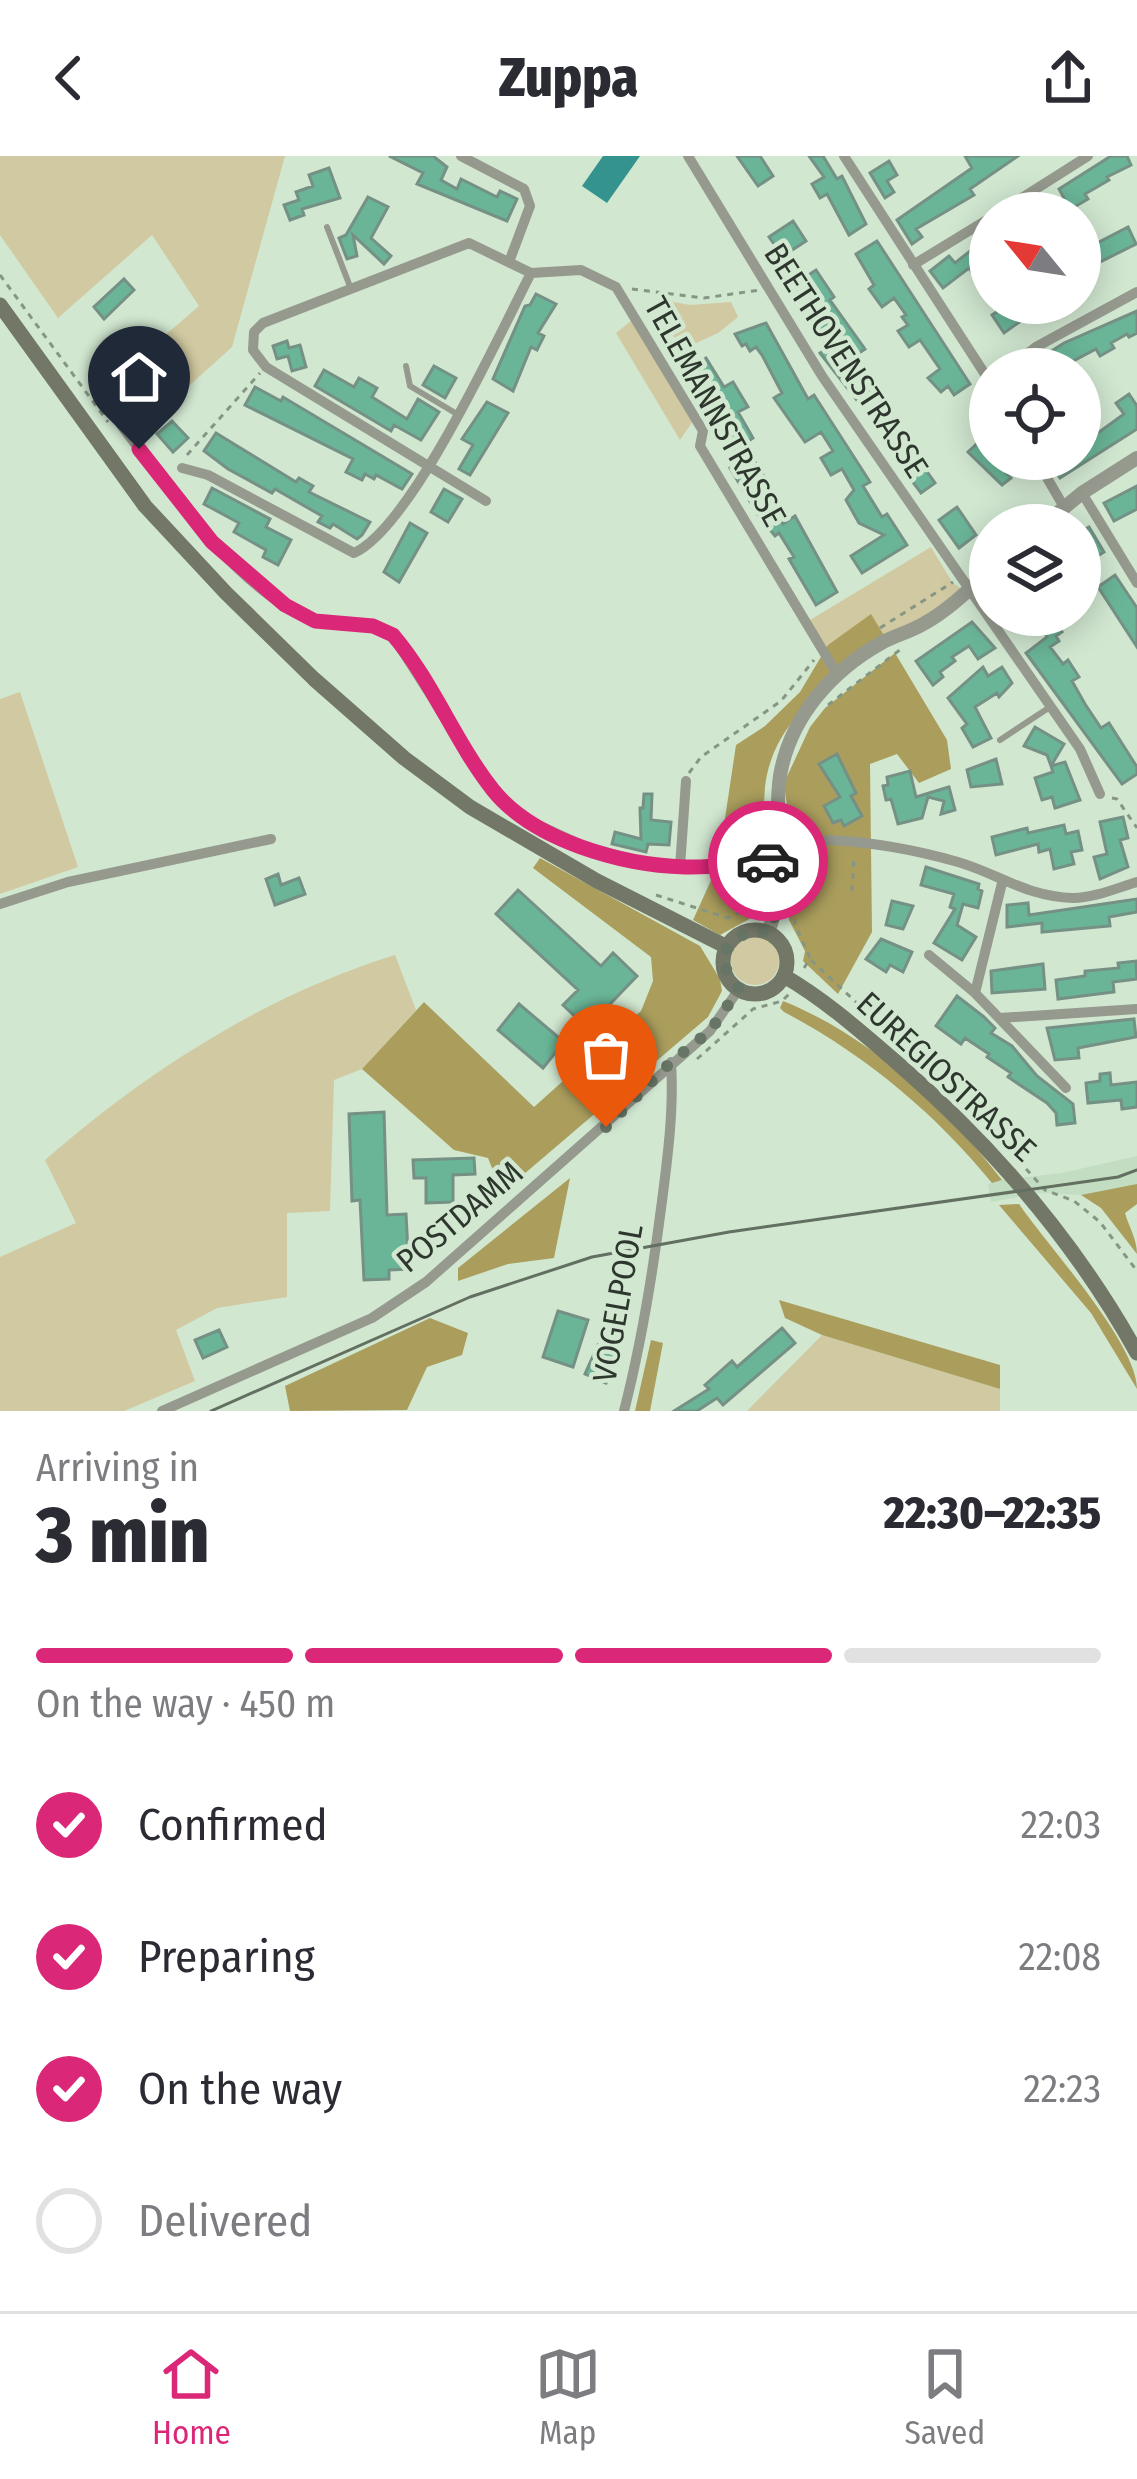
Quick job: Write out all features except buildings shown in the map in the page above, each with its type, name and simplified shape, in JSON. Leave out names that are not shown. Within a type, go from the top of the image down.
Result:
[{"type":"main road","points":[[0,305],[145,506],[226,593],[350,711],[404,758],[504,829],[727,947]]},
{"type":"main road","points":[[749,930],[768,932],[783,946],[790,979],[759,994],[739,989],[724,966],[727,947],[749,930]]},
{"type":"main road","name":"EUREGIOSTRASSE","points":[[790,979],[862,1032],[978,1138],[1084,1266],[1137,1353]]},
{"type":"street","points":[[460,156],[524,189],[530,206],[509,262]]},
{"type":"street","name":"BEETHOVENSTRASSE","points":[[688,156],[767,289],[1080,749],[1100,794]]},
{"type":"street","points":[[1031,192],[1088,156]]},
{"type":"street","points":[[850,158],[969,349]]},
{"type":"street","points":[[913,265],[969,231]]},
{"type":"street","name":"TELEMANNSTRASSE","points":[[262,363],[251,341],[263,323],[469,243],[531,273],[580,270],[616,287],[703,431],[700,446],[837,674]]},
{"type":"street","points":[[182,468],[208,475],[354,553],[370,546],[429,468],[531,273]]},
{"type":"street","points":[[1035,348],[1137,292]]},
{"type":"street","points":[[262,363],[486,501]]},
{"type":"street","points":[[121,425],[212,542],[285,605],[315,621],[373,626],[393,635],[482,774],[516,812],[584,846],[638,861],[680,867],[780,861]]},
{"type":"street","points":[[1068,504],[1137,458]]},
{"type":"street","points":[[1082,493],[1137,584]]},
{"type":"street","points":[[768,932],[780,861],[779,782],[785,753],[813,699],[837,674],[886,640],[926,623],[968,590]]},
{"type":"street","points":[[680,867],[686,782]]},
{"type":"street","points":[[0,904],[68,882],[271,838]]},
{"type":"street","points":[[828,840],[959,862],[1002,883],[1051,896],[1079,898],[1137,883]]},
{"type":"street","points":[[975,993],[1002,883]]},
{"type":"street","points":[[929,956],[975,993],[1066,1088]]},
{"type":"street","name":"POSTDAMM","points":[[162,1411],[372,1318],[426,1282],[710,1031],[739,989]]},
{"type":"street","points":[[1000,1018],[1137,1009]]},
{"type":"street","name":"VOGELPOOL","points":[[624,1411],[639,1357],[657,1243],[671,1113],[671,1062]]},
{"type":"lane","points":[[327,227],[351,289]]},
{"type":"lane","points":[[406,366],[410,386],[458,414]]},
{"type":"lane","points":[[1000,740],[1050,706]]},
{"type":"path","points":[[0,275],[105,421],[121,425]]},
{"type":"path","points":[[616,287],[704,298],[767,289]]},
{"type":"path","points":[[182,468],[189,451],[262,363]]},
{"type":"path","points":[[871,634],[952,583]]},
{"type":"path","points":[[825,708],[845,688],[913,642]]},
{"type":"path","points":[[686,782],[701,757],[781,701],[821,649]]},
{"type":"path","points":[[1100,794],[1117,800],[1137,828]]},
{"type":"path","points":[[643,890],[728,918],[752,906],[762,862],[764,823]]},
{"type":"path","points":[[780,842],[828,840]]},
{"type":"path","points":[[852,891],[854,841]]},
{"type":"path","points":[[790,883],[795,924],[810,958],[985,1122],[1045,1190],[1074,1201],[1100,1222],[1137,1271]]},
{"type":"path","points":[[671,1062],[701,1058],[753,1009],[782,1001],[790,979],[810,958]]},
{"type":"shaded area","points":[[0,156],[285,156],[232,347],[137,433],[106,386],[199,306],[152,235],[58,318],[0,235]]},
{"type":"shaded area","points":[[657,299],[690,305],[731,302],[738,317],[718,333],[683,349],[653,308]]},
{"type":"shaded area","points":[[635,318],[695,418],[680,440],[616,333]]},
{"type":"shaded area","points":[[931,547],[952,582],[965,592],[837,674],[805,623]]},
{"type":"shaded area","points":[[871,614],[888,642],[810,702],[780,740],[765,787],[765,860],[753,917],[720,935],[693,920],[718,865],[736,745],[765,726],[800,692],[828,645]]},
{"type":"shaded area","points":[[895,653],[947,740],[951,769],[919,783],[897,754],[870,764],[872,932],[838,994],[803,961],[805,951],[789,920],[791,835],[784,783],[810,727],[825,708]]},
{"type":"shaded area","points":[[20,692],[78,867],[0,894],[0,699]]},
{"type":"shaded area","points":[[540,858],[700,946],[722,991],[708,1017],[502,1193],[488,1158],[454,1150],[362,1069],[424,1002],[534,1107],[641,1011],[653,981],[651,957],[533,868]]},
{"type":"shaded area","points":[[755,937],[772,944],[779,961],[772,978],[755,985],[738,978],[731,961],[738,944]]},
{"type":"shaded area","points":[[395,955],[416,1010],[362,1069],[334,1080],[330,1211],[287,1213],[287,1297],[217,1308],[176,1330],[195,1381],[124,1411],[0,1411],[0,1257],[76,1223],[45,1160],[124,1096],[209,1040],[300,992]]},
{"type":"shaded area","points":[[783,1001],[846,1033],[904,1076],[1002,1180],[992,1183],[922,1109],[870,1066],[784,1012],[780,1008]]},
{"type":"shaded area","points":[[1137,1156],[1137,1184],[1122,1189],[1081,1195],[1039,1193],[991,1202],[988,1184]]},
{"type":"shaded area","points":[[570,1178],[554,1258],[508,1264],[458,1281],[458,1268]]},
{"type":"shaded area","points":[[1137,1184],[1137,1204],[1125,1213],[1137,1254],[1101,1208],[1081,1195]]},
{"type":"shaded area","points":[[1019,1204],[1107,1321],[1133,1370],[1137,1389],[1091,1313],[999,1205]]},
{"type":"shaded area","points":[[779,1300],[1000,1365],[1000,1389],[822,1335],[785,1318]]},
{"type":"shaded area","points":[[430,1318],[468,1333],[462,1355],[427,1367],[407,1410],[290,1411],[285,1386]]},
{"type":"shaded area","points":[[822,1335],[1000,1389],[1000,1411],[747,1411]]},
{"type":"shaded area","points":[[651,1340],[663,1343],[650,1411],[635,1411]]},
{"type":"water","points":[[603,156],[640,156],[607,203],[582,186]]},
{"type":"railway","points":[[211,1411],[470,1297],[592,1257],[729,1232],[1118,1177],[1137,1170]]},
{"type":"way so far","points":[[606,1127],[723,1016],[739,989],[726,975],[727,947],[749,930],[768,932],[774,918],[780,861],[768,861]]},
{"type":"route","points":[[139,449],[212,542],[285,605],[315,621],[373,626],[393,635],[482,774],[516,812],[556,835],[638,861],[698,867],[768,861]]}]
